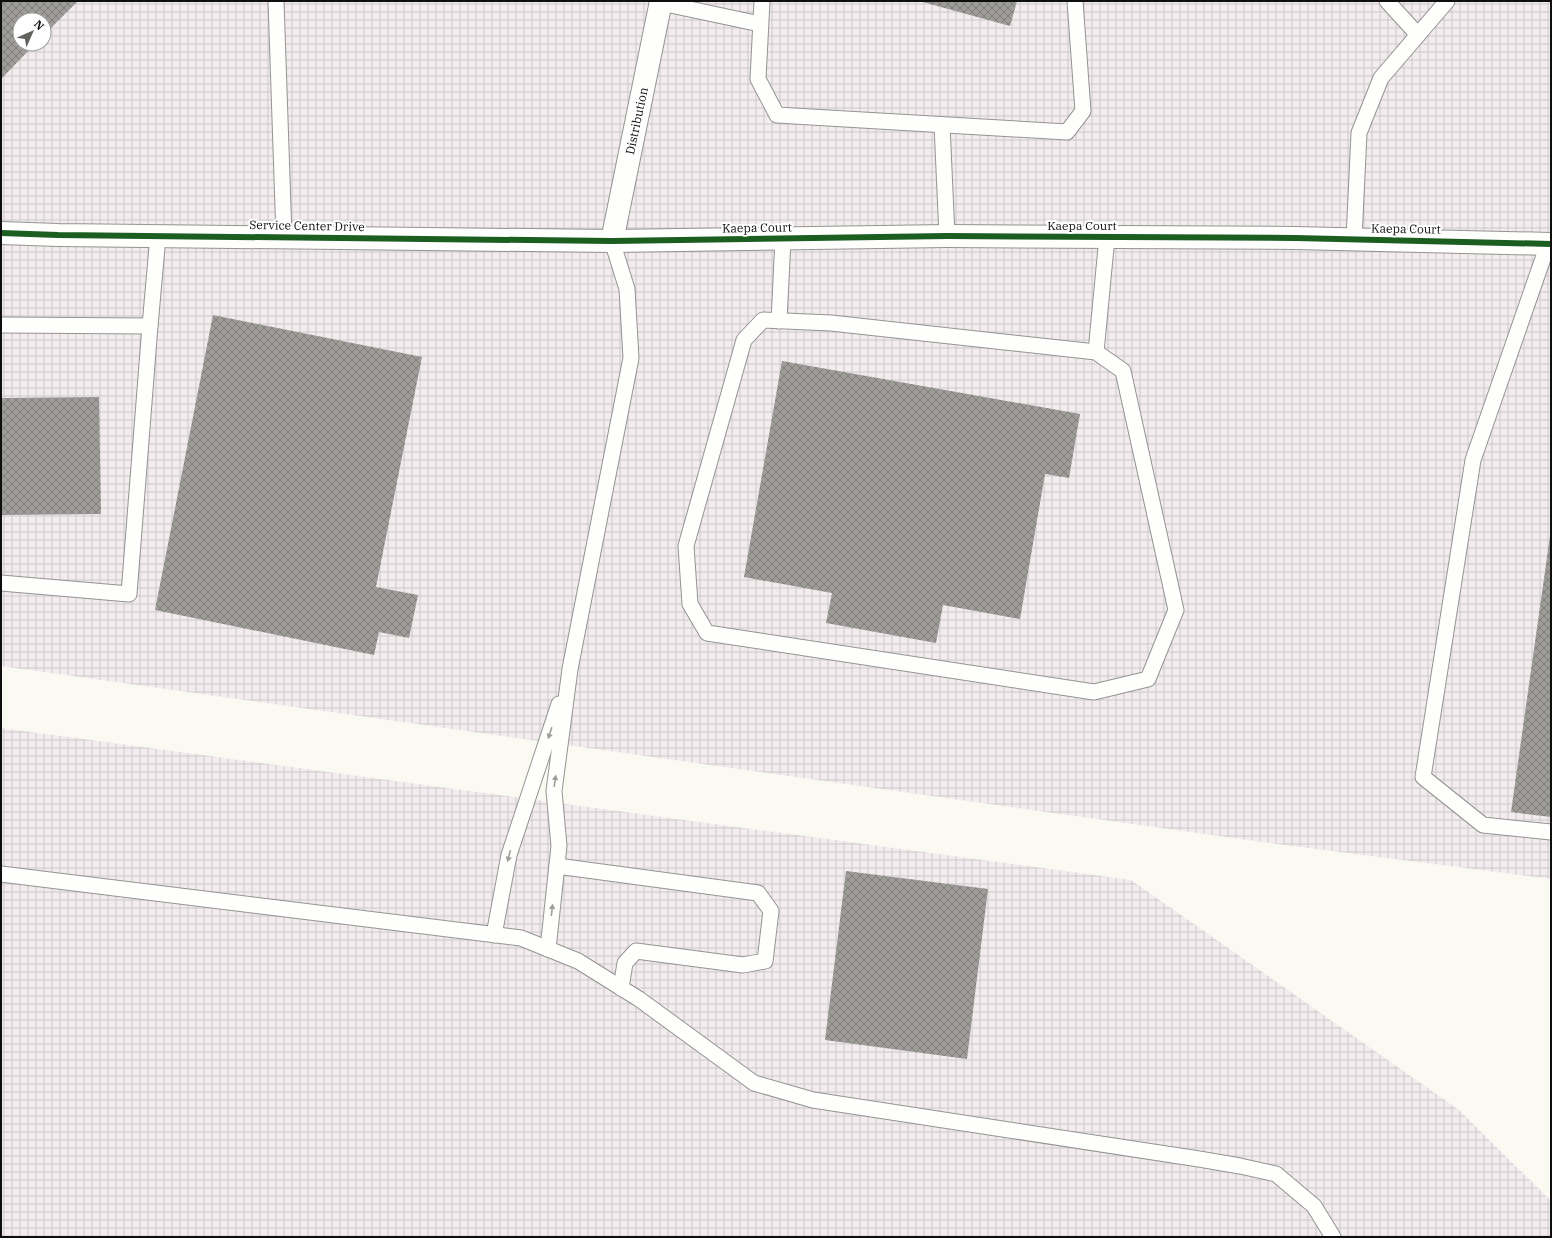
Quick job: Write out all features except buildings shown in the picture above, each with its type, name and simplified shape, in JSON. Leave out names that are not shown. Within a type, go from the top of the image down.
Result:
[{"type":"street","name":"Distribution","points":[[612,241],[661,2]]},
{"type":"street","name":"Service Center Drive","points":[[1,233],[612,241]]},
{"type":"street","name":"Kaepa Court","points":[[612,241],[947,236],[1354,239],[1550,244]]},
{"type":"lane","points":[[276,1],[284,237]]},
{"type":"lane","points":[[762,1],[758,79],[777,115],[1067,132],[1083,111],[1075,1]]},
{"type":"lane","points":[[1387,1],[1418,34]]},
{"type":"lane","points":[[1354,239],[1359,133],[1381,78],[1448,1]]},
{"type":"lane","points":[[661,2],[760,24]]},
{"type":"lane","points":[[942,125],[947,236]]},
{"type":"lane","points":[[1,583],[130,594],[158,236]]},
{"type":"lane","points":[[1096,352],[1107,237]]},
{"type":"lane","points":[[779,321],[783,239]]},
{"type":"lane","points":[[548,949],[559,846],[554,791],[570,669],[631,358],[627,289],[612,241]]},
{"type":"lane","points":[[1550,244],[1474,460],[1423,777],[1483,825],[1551,832]]},
{"type":"lane","points":[[763,320],[831,323],[1096,352],[1123,371],[1176,610],[1148,679],[1094,692],[707,633],[690,604],[686,546],[744,340],[763,320]]},
{"type":"lane","points":[[1,325],[150,326]]},
{"type":"lane","points":[[494,935],[508,855],[570,669]]},
{"type":"lane","points":[[557,866],[758,893],[771,911],[765,961],[743,964],[636,951],[625,963],[621,988]]},
{"type":"lane","points":[[1,874],[521,938],[578,961],[639,999],[754,1083],[813,1100],[1199,1159],[1276,1174],[1314,1206],[1333,1237]]},
{"type":"shaded area","points":[[1,1],[1551,1],[1551,879],[1255,841],[1,666]]},
{"type":"shaded area","points":[[1,728],[1131,880],[1459,1110],[1551,1201],[1551,1237],[1,1237]]},
{"type":"cycle path","points":[[1,233],[58,235],[612,241],[947,236],[1295,238],[1551,244]]}]
